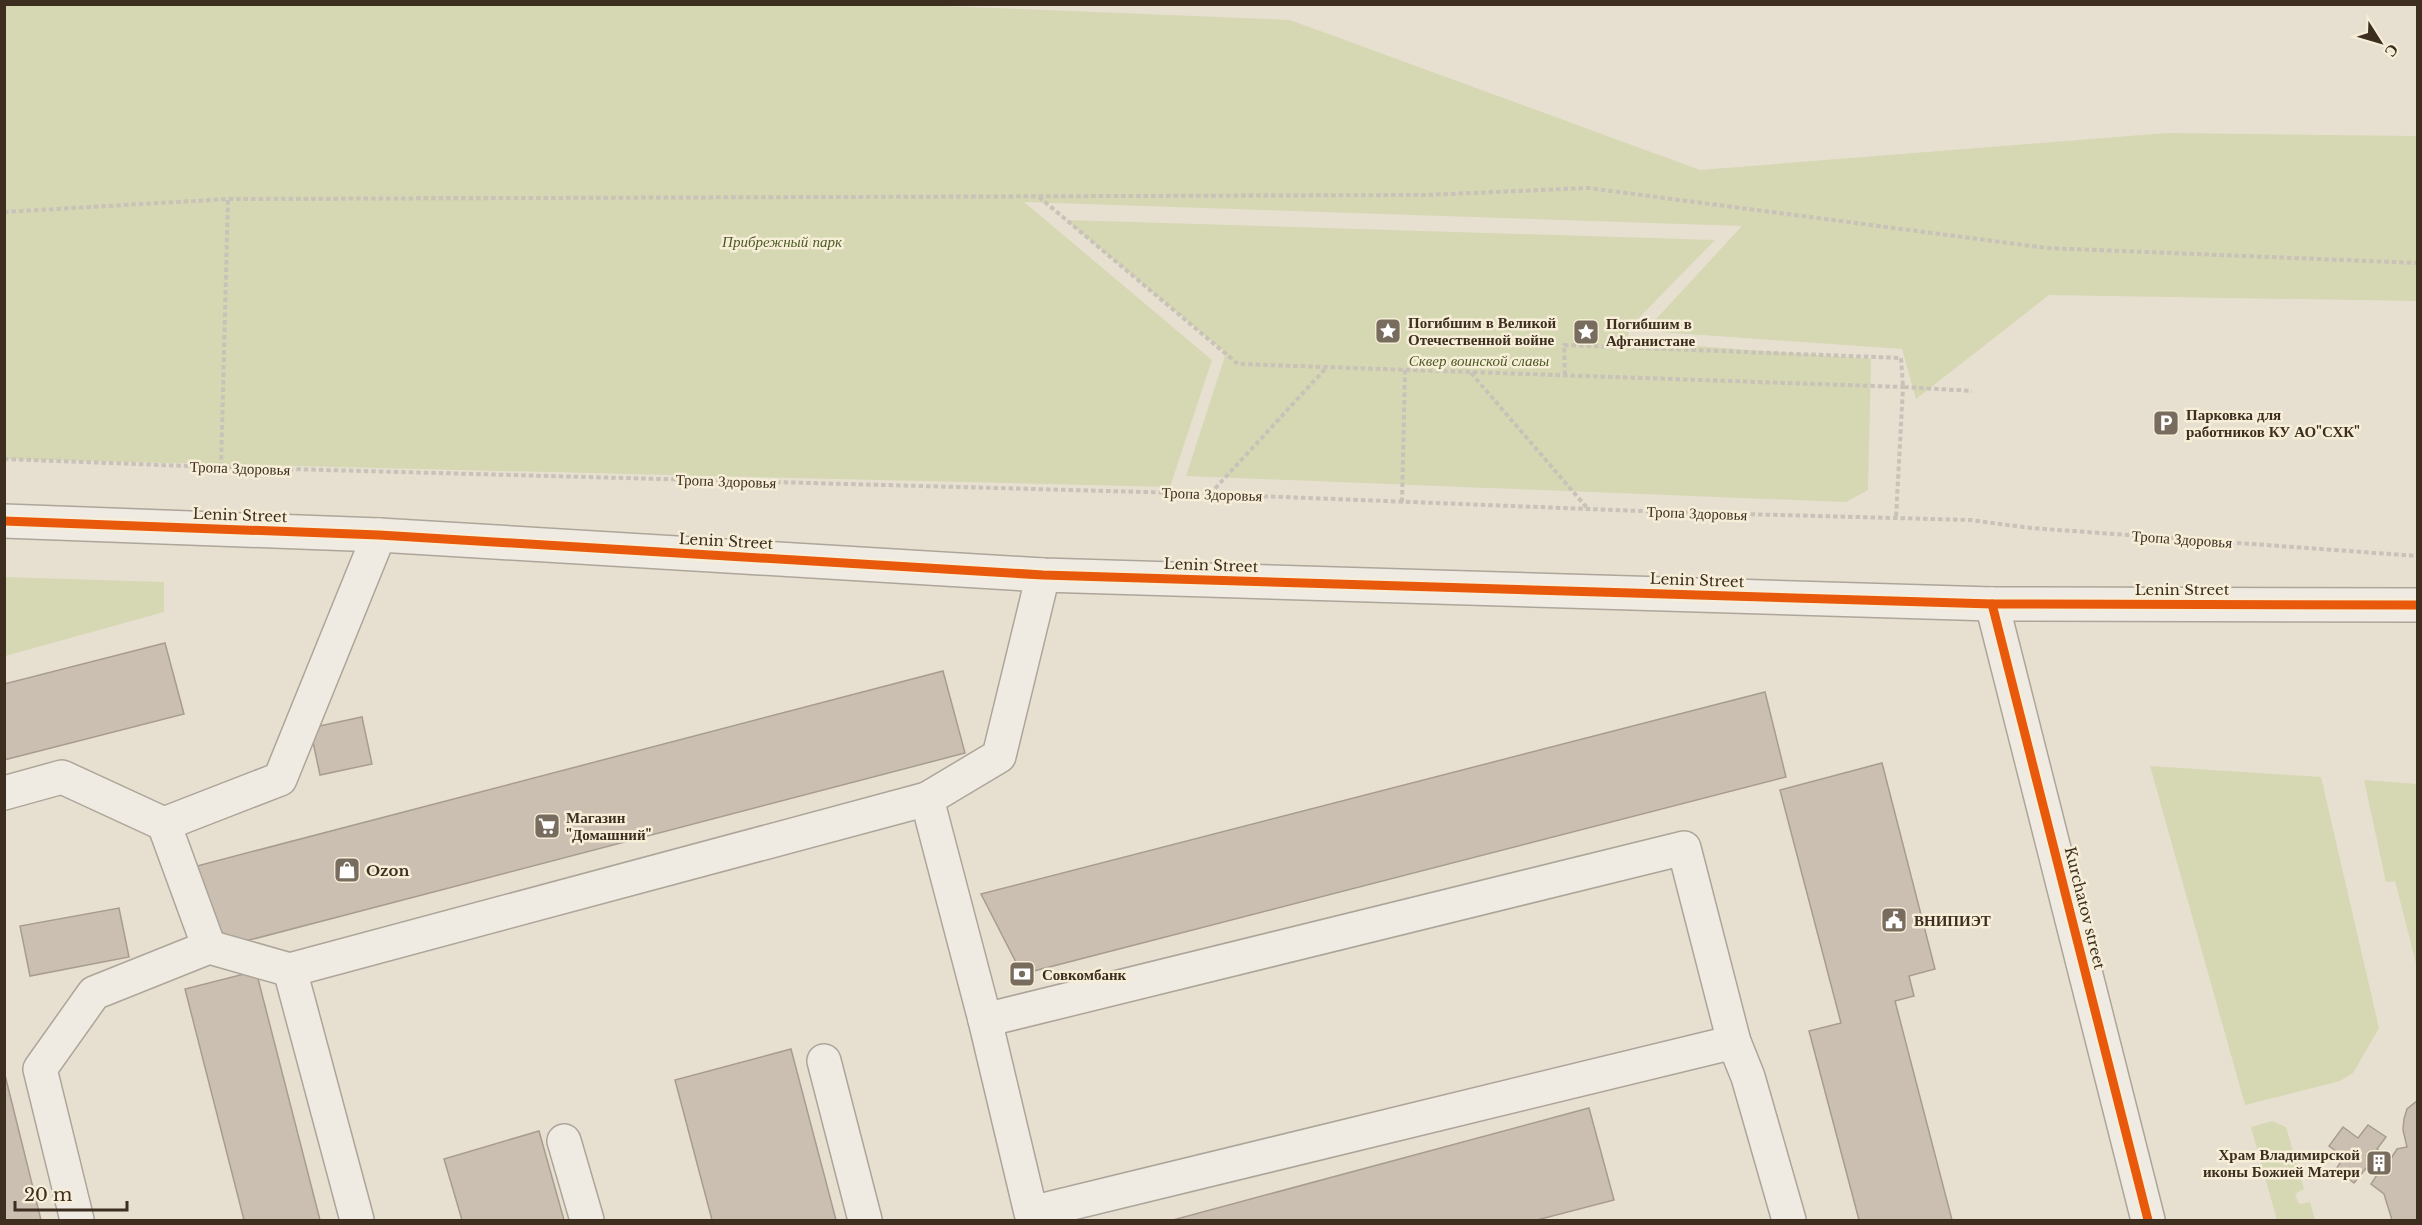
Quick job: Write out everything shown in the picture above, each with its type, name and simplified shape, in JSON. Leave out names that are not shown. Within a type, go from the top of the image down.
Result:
[{"type":"street","name":"Lenin Street","points":[[4,520],[379,535],[1043,575],[1992,604],[2418,605]]},
{"type":"street","points":[[164,824],[280,779],[379,535]]},
{"type":"street","points":[[77,1221],[40,1069],[94,993],[209,947],[290,970],[927,799],[999,756],[1043,575]]},
{"type":"street","name":"Kurchatov street","points":[[1992,604],[2148,1221]]},
{"type":"street","points":[[4,794],[62,777],[164,824],[209,947]]},
{"type":"street","points":[[927,799],[985,1020],[1032,1217],[1734,1042]]},
{"type":"street","points":[[985,1020],[1684,848],[1734,1042],[1748,1077],[1789,1221]]},
{"type":"street","points":[[290,970],[357,1221]]},
{"type":"street","points":[[824,1061],[865,1221]]},
{"type":"street","points":[[564,1141],[587,1221]]},
{"type":"path","points":[[4,213],[228,199],[1425,195],[1588,188],[2047,248],[2418,263]]},
{"type":"path","points":[[1039,197],[1238,364],[1972,391]]},
{"type":"path","points":[[221,467],[228,199]]},
{"type":"path","points":[[1565,375],[1564,345],[1901,358],[1903,387],[1896,518]]},
{"type":"path","points":[[1210,494],[1327,368]]},
{"type":"path","points":[[1402,502],[1404,370]]},
{"type":"path","points":[[1470,372],[1588,509]]},
{"type":"green space","name":"Прибрежный парк","points":[[896,4],[1290,20],[1700,170],[2167,133],[2417,136],[2417,301],[2049,295],[1916,399],[1902,349],[1645,331],[1742,226],[1024,202],[1212,360],[1170,487],[5,459],[5,5]]},
{"type":"green space","name":"Сквер воинской славы","points":[[1066,220],[1715,240],[1628,329],[1629,341],[1871,359],[1868,490],[1846,502],[1186,476],[1226,353]]},
{"type":"green space","points":[[5,577],[164,582],[164,612],[5,656]]},
{"type":"green space","points":[[2150,766],[2321,777],[2379,1028],[2353,1073],[2340,1081],[2245,1105]]},
{"type":"green space","points":[[2364,780],[2417,784],[2417,967],[2395,881],[2386,882]]},
{"type":"green space","points":[[2272,1121],[2286,1127],[2304,1189],[2295,1194],[2299,1204],[2310,1202],[2315,1220],[2277,1220],[2251,1127]]},
{"type":"building","points":[[165,643],[184,714],[4,760],[4,684]]},
{"type":"building","points":[[943,671],[965,753],[219,948],[197,866]]},
{"type":"building","points":[[1765,692],[1786,777],[1022,974],[981,894]]},
{"type":"building","points":[[362,717],[372,764],[320,775],[310,728]]},
{"type":"building","points":[[1882,763],[1935,969],[1909,976],[1914,996],[1895,1001],[1952,1220],[1859,1220],[1809,1031],[1841,1023],[1780,790]]},
{"type":"building","points":[[119,908],[129,957],[30,976],[20,926]]},
{"type":"building","points":[[256,971],[320,1220],[244,1220],[185,989]]},
{"type":"building","points":[[791,1049],[836,1220],[712,1220],[675,1080]]},
{"type":"building","points":[[4,1071],[41,1220],[4,1220]]},
{"type":"building","name":"Храм Владимирской иконы Божией Матери","points":[[2418,1100],[2418,1220],[2392,1220],[2384,1194],[2371,1184],[2377,1175],[2367,1167],[2354,1183],[2336,1169],[2344,1157],[2329,1146],[2343,1127],[2358,1138],[2368,1125],[2386,1137],[2377,1149],[2390,1160],[2397,1149],[2407,1147],[2403,1130],[2404,1119],[2407,1109]]},
{"type":"building","points":[[1589,1108],[1614,1200],[1537,1220],[1173,1220]]},
{"type":"building","points":[[539,1131],[564,1220],[462,1220],[444,1159]]},
{"type":"cycle path","points":[[4,521],[379,535],[1043,575],[1992,604],[2418,605]]},
{"type":"cycle path","points":[[1992,604],[2148,1220]]},
{"type":"place","name":"Погибшим в Великой Отечественной войне","points":[[1388,331]]},
{"type":"place","name":"Погибшим в Афганистане","points":[[1586,332]]},
{"type":"place","name":"Парковка для работников КУ АО\"СХК\"","points":[[2166,423]]},
{"type":"place","name":"Магазин \"Домашний\"","points":[[547,826]]},
{"type":"place","name":"Ozon","points":[[347,870]]},
{"type":"place","name":"ВНИПИЭТ","points":[[1894,920]]},
{"type":"place","name":"Совкомбанк","points":[[1022,974]]},
{"type":"place","name":"Храм Владимирской иконы Божией Матери","points":[[2379,1163]]}]
